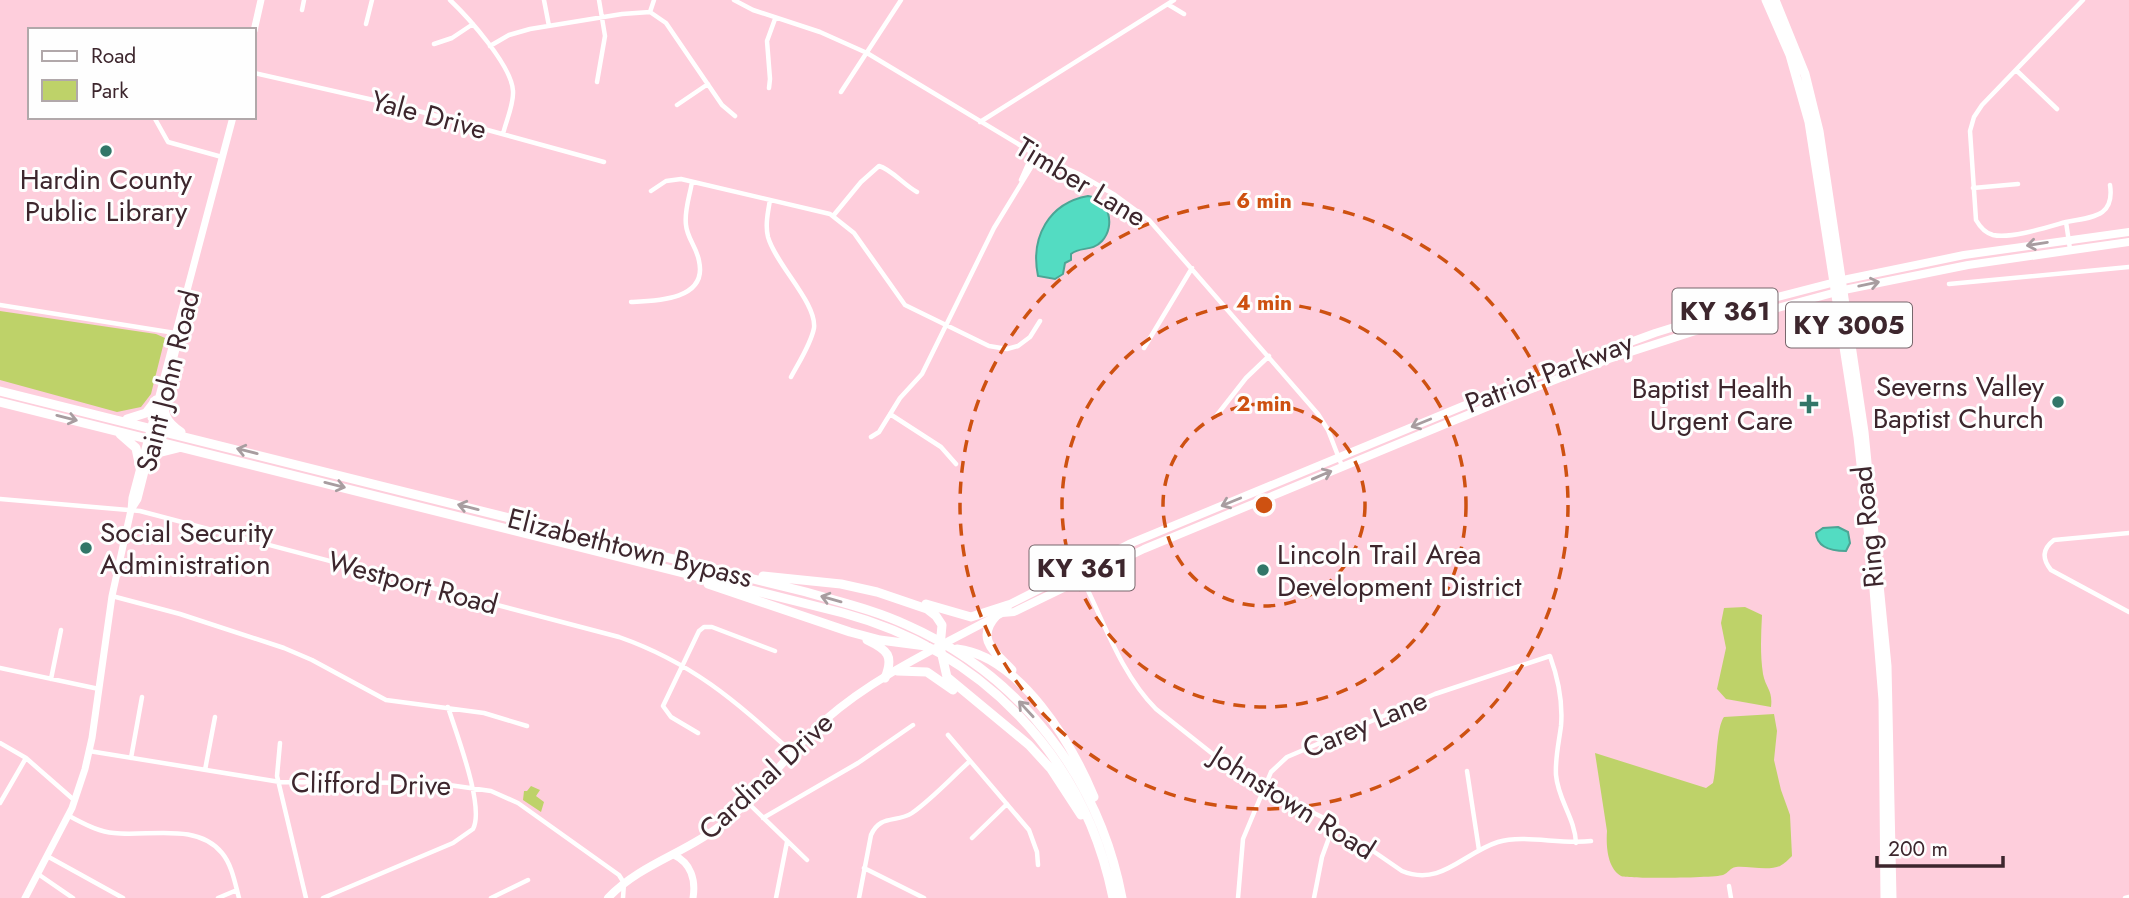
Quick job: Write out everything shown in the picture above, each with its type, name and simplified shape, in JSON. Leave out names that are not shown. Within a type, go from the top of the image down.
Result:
[{"type":"highway","name":"Ring Road","points":[[1766,0],[1790,55],[1805,108],[1866,445],[1887,658],[1892,898]]},
{"type":"highway","name":"Ring Road","points":[[1775,0],[1795,46],[1813,102],[1822,145],[1858,436],[1883,700],[1885,898]]},
{"type":"highway","name":"Elizabethtown Bypass","points":[[0,391],[806,592],[878,613],[927,634],[969,659],[1018,700],[1059,748],[1091,802],[1109,845],[1122,898]]},
{"type":"highway","points":[[105,416],[135,418],[146,412],[160,397]]},
{"type":"highway","points":[[160,397],[167,420],[176,429],[192,437]]},
{"type":"highway","name":"Elizabethtown Bypass","points":[[0,402],[662,567],[870,621],[908,635],[964,668],[1006,702],[1047,748],[1075,791],[1095,837],[1113,898]]},
{"type":"highway","points":[[102,427],[122,435],[132,443],[143,468]]},
{"type":"highway","points":[[143,468],[153,456],[163,450],[189,448]]},
{"type":"highway","points":[[644,551],[769,577],[841,584],[919,602],[964,616],[1002,611]]},
{"type":"highway","points":[[662,567],[850,632],[906,645],[965,650],[1002,668],[1040,704]]},
{"type":"highway","points":[[877,592],[927,609],[936,616],[942,625],[940,647],[944,671],[953,684],[1029,745],[1051,769],[1095,837]]},
{"type":"highway","points":[[1002,611],[986,627],[985,635],[990,646],[1040,704],[1061,735],[1088,783],[1103,818],[1109,845]]},
{"type":"highway","points":[[850,632],[877,645],[890,657],[891,663],[885,678]]},
{"type":"highway","points":[[897,671],[927,672],[967,700],[981,706]]},
{"type":"main road","name":"Patriot Parkway","points":[[925,656],[1002,611],[1080,574],[1144,549],[1521,382],[1620,345],[1732,309],[1964,255],[2129,232]]},
{"type":"main road","name":"Patriot Parkway","points":[[1839,286],[2129,242]]},
{"type":"main road","name":"Cardinal Drive","points":[[608,898],[624,883],[714,831],[746,802],[827,718],[885,678],[925,656]]},
{"type":"street","points":[[255,28],[261,0]]},
{"type":"street","points":[[302,10],[304,0]]},
{"type":"street","points":[[366,24],[372,0]]},
{"type":"street","points":[[450,0],[490,46],[507,74],[513,90],[502,134]]},
{"type":"street","points":[[544,0],[549,26]]},
{"type":"street","points":[[597,82],[604,42],[599,0]]},
{"type":"street","points":[[650,12],[654,0]]},
{"type":"street","name":"Timber Lane","points":[[734,0],[775,19],[820,32],[867,53],[1036,155],[1079,174],[1132,207],[1149,220],[1318,414],[1328,430],[1341,462]]},
{"type":"street","points":[[841,93],[901,0]]},
{"type":"street","points":[[2083,0],[1982,106],[1971,124],[1969,138],[1976,220],[1989,234],[2005,236],[2099,216],[2105,212],[2112,198],[2110,186]]},
{"type":"street","points":[[980,122],[1172,2],[1184,14]]},
{"type":"street","points":[[490,46],[519,32],[650,12],[666,23],[727,111],[734,116]]},
{"type":"street","points":[[769,88],[767,41],[775,19]]},
{"type":"street","points":[[434,44],[452,38],[473,24]]},
{"type":"street","points":[[2016,70],[2057,109]]},
{"type":"street","name":"Yale Drive","points":[[256,73],[400,106],[604,162]]},
{"type":"street","points":[[677,105],[708,84]]},
{"type":"street","points":[[155,119],[168,142],[223,157]]},
{"type":"street","name":"Saint John Road","points":[[25,898],[68,816],[89,751],[112,596],[131,510],[138,499],[160,397],[232,119]]},
{"type":"street","points":[[871,438],[878,432],[900,398],[922,374],[993,228],[1036,155]]},
{"type":"street","points":[[833,216],[861,182],[879,166],[917,192]]},
{"type":"street","points":[[651,191],[671,180],[692,182],[833,216],[854,233],[905,305],[989,346],[1006,349],[1023,344],[1040,321]]},
{"type":"street","points":[[631,302],[680,296],[691,289],[699,278],[699,257],[686,225],[692,182]]},
{"type":"street","points":[[1973,188],[2018,184]]},
{"type":"street","points":[[770,200],[766,225],[769,239],[781,265],[810,306],[814,319],[812,335],[791,377]]},
{"type":"street","points":[[2066,222],[2070,249]]},
{"type":"street","points":[[1949,284],[2129,267]]},
{"type":"street","points":[[1143,348],[1192,268]]},
{"type":"street","points":[[0,305],[177,334]]},
{"type":"street","points":[[1217,415],[1246,378],[1269,356]]},
{"type":"street","points":[[890,414],[941,447],[957,464]]},
{"type":"street","name":"Westport Road","points":[[0,499],[131,510],[614,635],[684,666],[733,699],[792,753]]},
{"type":"street","points":[[2129,533],[2054,540],[2044,554],[2046,565],[2051,570],[2129,612]]},
{"type":"street","name":"Johnstown Road","points":[[1080,574],[1123,663],[1144,697],[1156,709],[1243,778],[1334,824],[1395,867],[1416,875],[1430,876],[1443,872],[1479,849],[1498,842],[1514,839],[1576,843],[1591,841]]},
{"type":"street","points":[[112,596],[180,614],[284,648],[386,700],[409,705],[448,706],[527,726]]},
{"type":"street","points":[[698,733],[664,709],[665,700],[699,631],[707,626],[775,651]]},
{"type":"street","points":[[51,679],[61,629]]},
{"type":"street","name":"Carey Lane","points":[[1238,898],[1243,839],[1274,767],[1287,757],[1435,694],[1550,656],[1561,701],[1556,775],[1560,794],[1574,825],[1576,843]]},
{"type":"street","points":[[0,668],[99,689]]},
{"type":"street","points":[[131,758],[142,697]]},
{"type":"street","points":[[323,898],[466,836],[473,829],[477,817],[471,787],[448,706]]},
{"type":"street","points":[[205,770],[215,716]]},
{"type":"street","points":[[763,818],[858,763],[913,725]]},
{"type":"street","points":[[948,735],[1029,831],[1037,852],[1038,865]]},
{"type":"street","points":[[0,743],[26,758],[74,800]]},
{"type":"street","points":[[280,743],[277,776],[306,898]]},
{"type":"street","name":"Clifford Drive","points":[[89,751],[280,782],[435,783],[498,793],[518,803],[619,875],[624,883]]},
{"type":"street","points":[[0,803],[26,758]]},
{"type":"street","points":[[859,898],[871,835],[877,824],[912,813],[970,761]]},
{"type":"street","points":[[1467,771],[1479,849]]},
{"type":"street","points":[[746,802],[807,860]]},
{"type":"street","points":[[972,838],[1007,804]]},
{"type":"street","points":[[68,816],[114,833],[166,832],[196,836],[223,855],[239,898]]},
{"type":"street","points":[[1314,898],[1322,857],[1334,824]]},
{"type":"street","points":[[776,898],[787,841]]},
{"type":"street","points":[[674,855],[682,859],[691,872],[693,898]]},
{"type":"street","points":[[47,856],[122,898]]},
{"type":"street","points":[[864,868],[924,898]]},
{"type":"street","points":[[38,874],[73,898]]},
{"type":"street","points":[[491,898],[504,895],[528,880]]},
{"type":"street","points":[[623,898],[624,883]]},
{"type":"street","points":[[1729,886],[1731,898]]},
{"type":"street","points":[[218,898],[237,890]]},
{"type":"green space","points":[[0,311],[156,334],[165,338],[151,394],[141,407],[117,412],[0,380]]},
{"type":"green space","points":[[1745,607],[1762,615],[1762,667],[1771,697],[1771,707],[1726,699],[1717,689],[1726,648],[1721,623],[1724,608]]},
{"type":"green space","points":[[1774,714],[1777,731],[1774,760],[1790,815],[1792,856],[1782,865],[1775,867],[1736,867],[1717,876],[1638,878],[1621,876],[1616,872],[1608,856],[1607,831],[1595,753],[1706,788],[1713,783],[1719,730],[1724,717]]},
{"type":"green space","points":[[531,786],[540,790],[536,796],[544,802],[541,812],[523,800],[524,791]]},
{"type":"shaded area","points":[[1088,196],[1095,198],[1105,207],[1109,221],[1106,235],[1094,247],[1071,254],[1071,260],[1065,263],[1063,274],[1055,279],[1038,276],[1037,248],[1045,224],[1063,206]]},
{"type":"shaded area","points":[[1838,527],[1848,532],[1850,543],[1846,551],[1826,548],[1817,538],[1816,533],[1823,528]]},
{"type":"place","name":"Hardin County Public Library","points":[[106,151]]},
{"type":"place","name":"Severns Valley Baptist Church","points":[[2058,402]]},
{"type":"place","name":"Baptist Health Urgent Care","points":[[1809,404]]},
{"type":"place","name":"Social Security Administration","points":[[86,548]]},
{"type":"place","name":"Lincoln Trail Area Development District","points":[[1263,570]]}]
